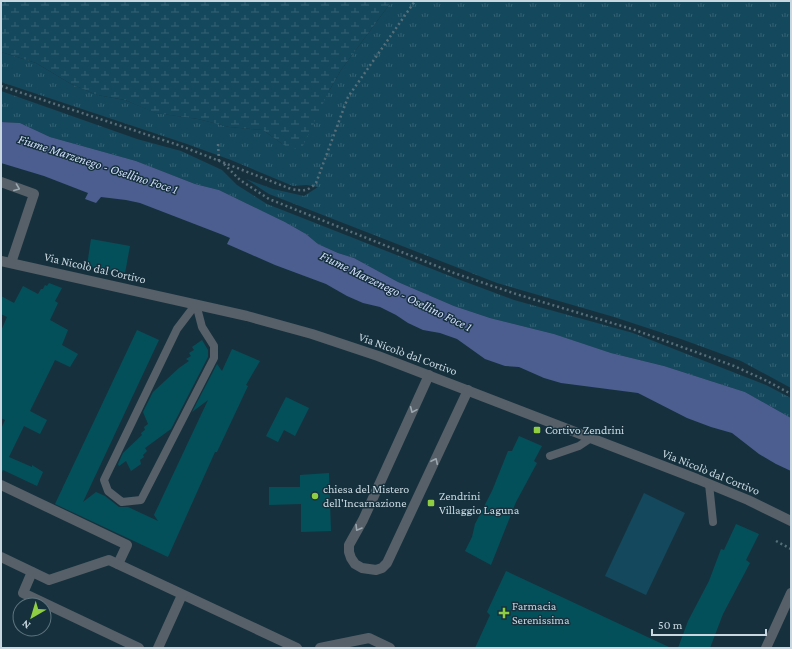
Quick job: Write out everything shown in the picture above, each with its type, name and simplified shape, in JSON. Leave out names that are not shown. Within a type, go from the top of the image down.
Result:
[{"type":"street","points":[[1,182],[34,194],[6,262]]},
{"type":"street","name":"Via Nicolò dal Cortivo","points":[[6,262],[196,304],[312,334],[429,375],[709,484],[748,500],[791,521]]},
{"type":"street","points":[[429,375],[363,520],[349,545],[351,558],[355,564],[362,568],[376,570],[382,568],[387,563],[468,390]]},
{"type":"street","points":[[1,484],[127,545],[118,564]]},
{"type":"street","points":[[1,557],[49,580],[109,560],[297,648]]},
{"type":"street","points":[[32,572],[23,593],[140,648]]},
{"type":"street","points":[[766,648],[791,593]]},
{"type":"street","points":[[158,648],[182,594]]},
{"type":"street","points":[[320,648],[369,638],[390,648]]},
{"type":"lane","points":[[196,304],[202,327],[214,346],[214,358],[141,500],[122,502],[108,491],[104,480],[177,329],[196,304]]},
{"type":"lane","points":[[550,456],[579,446],[591,438]]},
{"type":"lane","points":[[709,484],[713,522]]},
{"type":"path","points":[[1,86],[181,146],[291,189],[301,191],[309,190],[316,183],[348,97],[415,1]]},
{"type":"path","points":[[218,144],[219,161]]},
{"type":"path","points":[[224,164],[240,180],[269,199],[454,273],[516,294],[635,330],[734,366],[791,394]]},
{"type":"path","points":[[776,541],[791,549]]},
{"type":"green space","points":[[1,1],[392,1],[341,70],[329,91],[301,150],[285,146],[263,130],[229,127],[198,119],[155,113],[125,100],[97,95],[71,84],[36,63],[1,52]]},
{"type":"green space","points":[[392,1],[791,1],[791,388],[741,361],[614,317],[497,283],[269,194],[246,179],[273,189],[304,196],[318,187],[307,185],[293,186],[231,160],[184,143],[1,82],[1,52],[36,63],[71,84],[97,95],[125,100],[156,113],[198,119],[229,127],[263,130],[285,146],[329,91],[341,70]]},
{"type":"green space","points":[[1,91],[137,139],[181,151],[222,170],[237,185],[267,204],[455,278],[514,300],[633,333],[766,385],[791,398],[791,418],[745,392],[664,366],[611,353],[554,334],[490,318],[454,306],[398,282],[354,258],[318,244],[306,234],[285,222],[219,190],[195,184],[136,161],[50,137],[20,123],[1,122]]},
{"type":"green space","points":[[644,493],[685,513],[646,595],[605,576]]},
{"type":"water","name":"Fiume Marzenego - Osellino Foce 1","points":[[1,122],[20,123],[50,137],[136,161],[195,184],[219,190],[285,222],[306,234],[318,244],[354,258],[398,282],[454,306],[490,318],[554,334],[611,353],[664,366],[745,392],[791,418],[791,471],[759,454],[732,433],[687,418],[638,393],[561,383],[544,378],[519,367],[505,366],[485,359],[457,339],[440,333],[423,330],[380,307],[363,303],[326,284],[275,265],[227,244],[230,238],[223,235],[140,203],[101,197],[96,203],[85,199],[88,193],[44,176],[1,163]]},
{"type":"building","points":[[91,239],[130,246],[125,273],[87,266]]},
{"type":"building","points":[[49,283],[62,288],[55,301],[58,303],[50,320],[68,330],[62,345],[78,354],[70,367],[55,360],[30,411],[47,420],[40,434],[24,426],[9,457],[32,467],[32,465],[43,472],[37,486],[3,470],[1,474],[1,429],[5,420],[1,418],[1,331],[7,317],[1,314],[1,296],[14,303],[23,286],[38,294],[45,285],[47,286]]},
{"type":"building","points":[[137,330],[159,340],[83,502],[96,492],[105,496],[119,507],[128,507],[158,521],[154,515],[208,400],[192,412],[217,364],[222,371],[232,349],[260,361],[246,385],[248,386],[217,452],[215,452],[168,557],[55,504]]},
{"type":"building","points":[[202,340],[208,350],[208,357],[171,429],[145,448],[147,451],[143,455],[144,457],[140,460],[141,464],[131,471],[126,461],[119,466],[118,464],[123,453],[142,435],[141,433],[145,430],[144,427],[148,424],[143,412],[153,392],[179,368],[189,361],[186,359],[191,356],[189,353],[194,350],[192,347]]},
{"type":"building","points":[[286,397],[309,408],[295,436],[284,430],[278,442],[266,436]]},
{"type":"building","points":[[519,436],[542,446],[534,461],[537,463],[516,502],[491,565],[465,551],[472,537],[475,524],[492,491],[508,451],[512,451]]},
{"type":"building","name":"chiesa del Mistero dell'Incarnazione","points":[[329,473],[331,531],[301,532],[301,504],[269,505],[269,487],[300,487],[300,475]]},
{"type":"building","points":[[736,524],[759,534],[746,560],[750,563],[723,614],[710,648],[678,648],[688,621],[709,581],[721,549],[724,550]]},
{"type":"building","points":[[506,571],[671,648],[475,648],[490,615],[487,612]]},
{"type":"place","name":"Cortivo Zendrini","points":[[537,430]]},
{"type":"place","name":"chiesa del Mistero dell'Incarnazione","points":[[315,496]]},
{"type":"place","name":"Zendrini Villaggio Laguna","points":[[431,503]]},
{"type":"place","name":"Farmacia Serenissima","points":[[504,613]]}]
